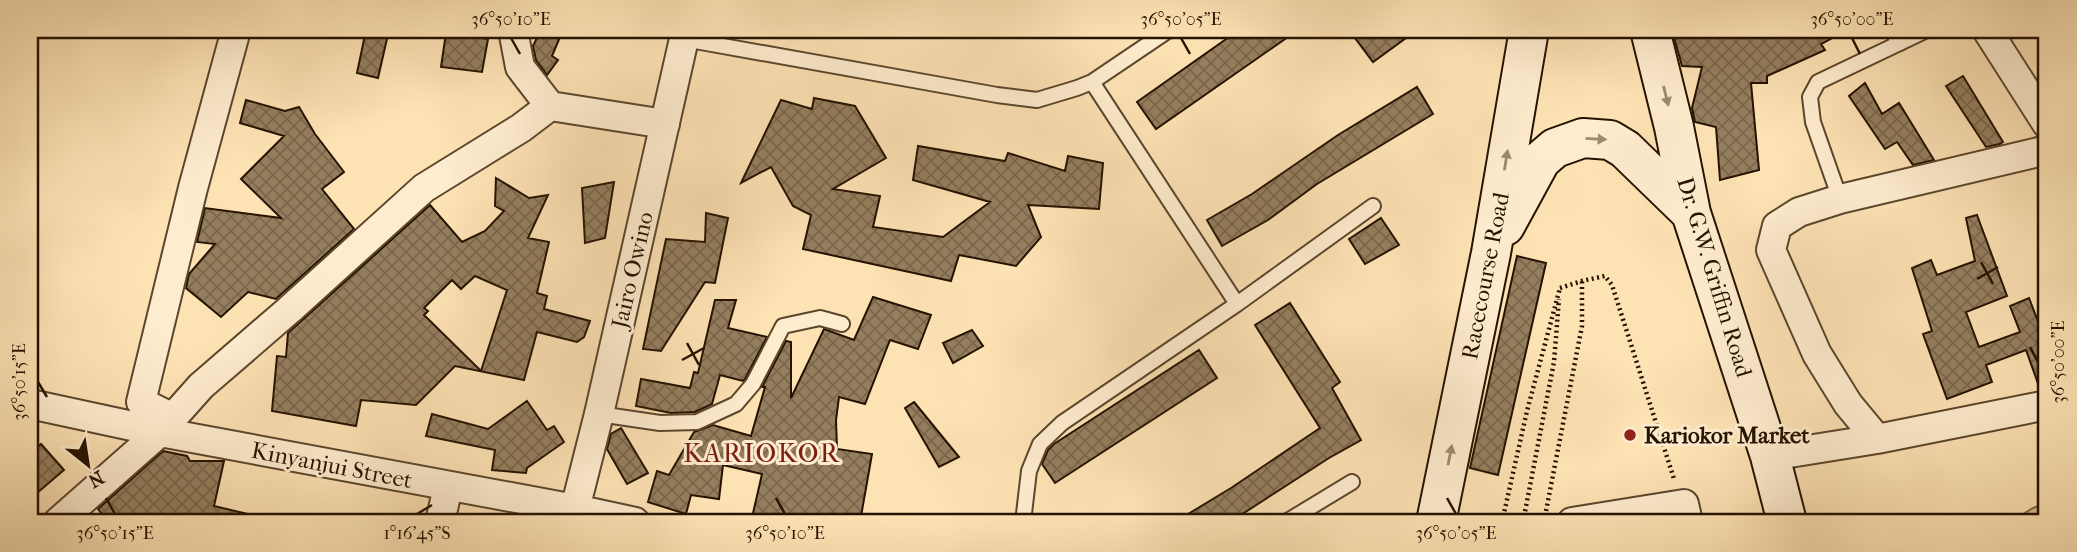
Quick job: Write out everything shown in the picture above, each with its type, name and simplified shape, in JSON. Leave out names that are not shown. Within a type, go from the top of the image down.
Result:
[{"type":"main road","name":"Racecourse Road","points":[[1436,522],[1491,253],[1529,30]]},
{"type":"main road","name":"Dr. G.W. Griffin Road","points":[[1650,30],[1674,127],[1691,213],[1770,456],[1787,522]]},
{"type":"main road","points":[[1491,253],[1541,160],[1555,148],[1583,138],[1610,140],[1625,149],[1691,213]]},
{"type":"street","points":[[124,425],[222,30]]},
{"type":"street","points":[[166,425],[141,402],[193,188],[236,30]]},
{"type":"street","points":[[513,30],[520,67],[550,106],[665,124]]},
{"type":"street","points":[[1987,30],[2047,124]]},
{"type":"street","name":"Jairo Owino","points":[[573,516],[599,414],[685,34]]},
{"type":"street","points":[[58,522],[166,425],[201,386],[424,188],[550,106]]},
{"type":"street","points":[[1877,439],[1848,404],[1817,354],[1771,250],[1777,226],[1799,212],[1840,199],[2047,150]]},
{"type":"street","name":"Kinyanjui Street","points":[[30,404],[124,425],[166,425],[573,516],[635,522]]},
{"type":"street","points":[[1770,456],[1877,439],[2047,405]]},
{"type":"street","points":[[440,522],[448,487]]},
{"type":"street","points":[[1572,522],[1682,511]]},
{"type":"lane","points":[[685,34],[997,95],[1037,100],[1092,82],[1168,30]]},
{"type":"lane","points":[[1891,30],[1900,43]]},
{"type":"lane","points":[[1840,199],[1813,122],[1810,97],[1818,82],[1927,30]]},
{"type":"lane","points":[[1092,82],[1237,304]]},
{"type":"lane","points":[[1023,522],[1029,471],[1040,444],[1062,423],[1237,304],[1373,206]]},
{"type":"lane","points":[[599,414],[660,423],[697,422],[736,404],[753,384],[783,326],[820,318],[842,324]]},
{"type":"lane","points":[[1286,522],[1352,482]]},
{"type":"path","points":[[1560,288],[1605,276],[1612,285],[1674,475],[1682,511]]},
{"type":"path","points":[[1544,522],[1582,326],[1582,281]]},
{"type":"path","points":[[1502,522],[1527,411],[1560,288]]},
{"type":"path","points":[[1523,522],[1554,362],[1560,288]]},
{"type":"shaded area","points":[[2047,503],[2047,522],[2010,522],[2033,508]]},
{"type":"building","points":[[366,30],[389,30],[378,78],[357,73]]},
{"type":"building","points":[[541,30],[563,30],[552,56],[558,60],[547,75],[536,60],[533,46]]},
{"type":"building","points":[[1239,30],[1298,30],[1156,129],[1137,102]]},
{"type":"building","points":[[1349,30],[1417,30],[1373,62]]},
{"type":"building","points":[[1672,30],[1720,30],[1719,34],[1757,35],[1771,30],[1847,30],[1821,44],[1825,50],[1767,76],[1767,83],[1751,83],[1759,170],[1720,180],[1716,127],[1695,122],[1692,108],[1702,67],[1682,66]]},
{"type":"building","points":[[446,33],[488,39],[482,72],[441,67]]},
{"type":"building","points":[[1963,76],[2003,142],[2000,144],[1986,147],[1946,86]]},
{"type":"building","points":[[1865,83],[1882,114],[1899,103],[1934,160],[1913,165],[1897,142],[1885,149],[1849,96]]},
{"type":"building","points":[[1417,87],[1433,114],[1317,184],[1268,220],[1222,246],[1207,220],[1252,194],[1338,135]]},
{"type":"building","points":[[814,98],[855,106],[886,158],[833,189],[880,196],[873,227],[943,237],[990,202],[913,180],[918,146],[1005,161],[1008,153],[1065,171],[1068,156],[1103,163],[1099,209],[1028,205],[1041,237],[1016,266],[959,255],[951,281],[803,249],[811,215],[793,206],[771,167],[741,183],[781,100],[812,109]]},
{"type":"building","points":[[246,100],[285,111],[299,107],[315,134],[344,172],[322,189],[354,229],[276,299],[248,292],[221,317],[186,288],[189,274],[215,244],[197,242],[205,208],[281,218],[241,179],[284,136],[240,123]]},
{"type":"building","points":[[496,178],[529,198],[548,195],[528,238],[549,242],[537,293],[547,296],[544,309],[590,321],[584,337],[577,342],[537,332],[524,380],[455,366],[416,405],[361,400],[356,426],[272,411],[277,356],[286,357],[288,333],[430,205],[462,242],[485,231],[504,211],[495,206]],"holes":[[[475,276],[507,290],[481,371],[424,315],[428,311],[424,308],[452,280],[461,289]]]},
{"type":"building","points":[[614,182],[605,238],[585,243],[582,188]]},
{"type":"building","points":[[706,213],[728,218],[715,283],[705,282],[661,351],[643,349],[666,239],[705,242]]},
{"type":"building","points":[[1977,215],[2007,296],[1966,312],[1979,347],[2020,332],[2010,306],[2029,298],[2047,345],[2047,389],[2040,389],[2026,350],[1986,365],[1992,382],[1947,399],[1923,334],[1932,331],[1912,268],[1931,260],[1937,275],[1975,261],[1966,218]]},
{"type":"building","points":[[1381,218],[1399,245],[1365,264],[1349,239]]},
{"type":"building","points":[[1517,256],[1546,263],[1498,475],[1470,468]]},
{"type":"building","points":[[873,297],[931,315],[918,349],[890,340],[865,404],[839,397],[836,420],[837,449],[872,454],[860,522],[751,522],[762,474],[723,465],[719,499],[691,495],[686,514],[648,502],[657,471],[669,475],[694,432],[713,425],[751,436],[765,387],[762,387],[786,341],[791,342],[791,398],[824,329],[854,340]]},
{"type":"building","points":[[715,300],[736,300],[728,328],[767,337],[745,379],[743,381],[720,375],[712,404],[695,412],[671,413],[636,406],[641,379],[690,388],[694,372],[698,373]]},
{"type":"building","points":[[1290,303],[1340,382],[1332,388],[1361,440],[1230,522],[1175,522],[1320,428],[1255,325]]},
{"type":"building","points":[[972,330],[983,346],[953,363],[943,343]]},
{"type":"building","points":[[1199,350],[1217,378],[1055,483],[1042,464],[1054,444]]},
{"type":"building","points":[[527,401],[547,430],[554,426],[564,442],[527,468],[526,473],[492,470],[495,450],[426,436],[432,414],[488,429]]},
{"type":"building","points":[[914,402],[959,457],[939,467],[905,408]]},
{"type":"building","points":[[621,428],[648,473],[627,484],[607,449],[611,434]]},
{"type":"building","points":[[41,444],[64,470],[30,499],[30,454]]},
{"type":"building","points":[[163,451],[187,456],[190,461],[224,461],[214,506],[252,515],[251,522],[108,522],[98,509]]},
{"type":"place","name":"Kariokor Market","points":[[1630,435]]},
{"type":"district","name":"KARIOKOR","points":[[762,453]]}]
